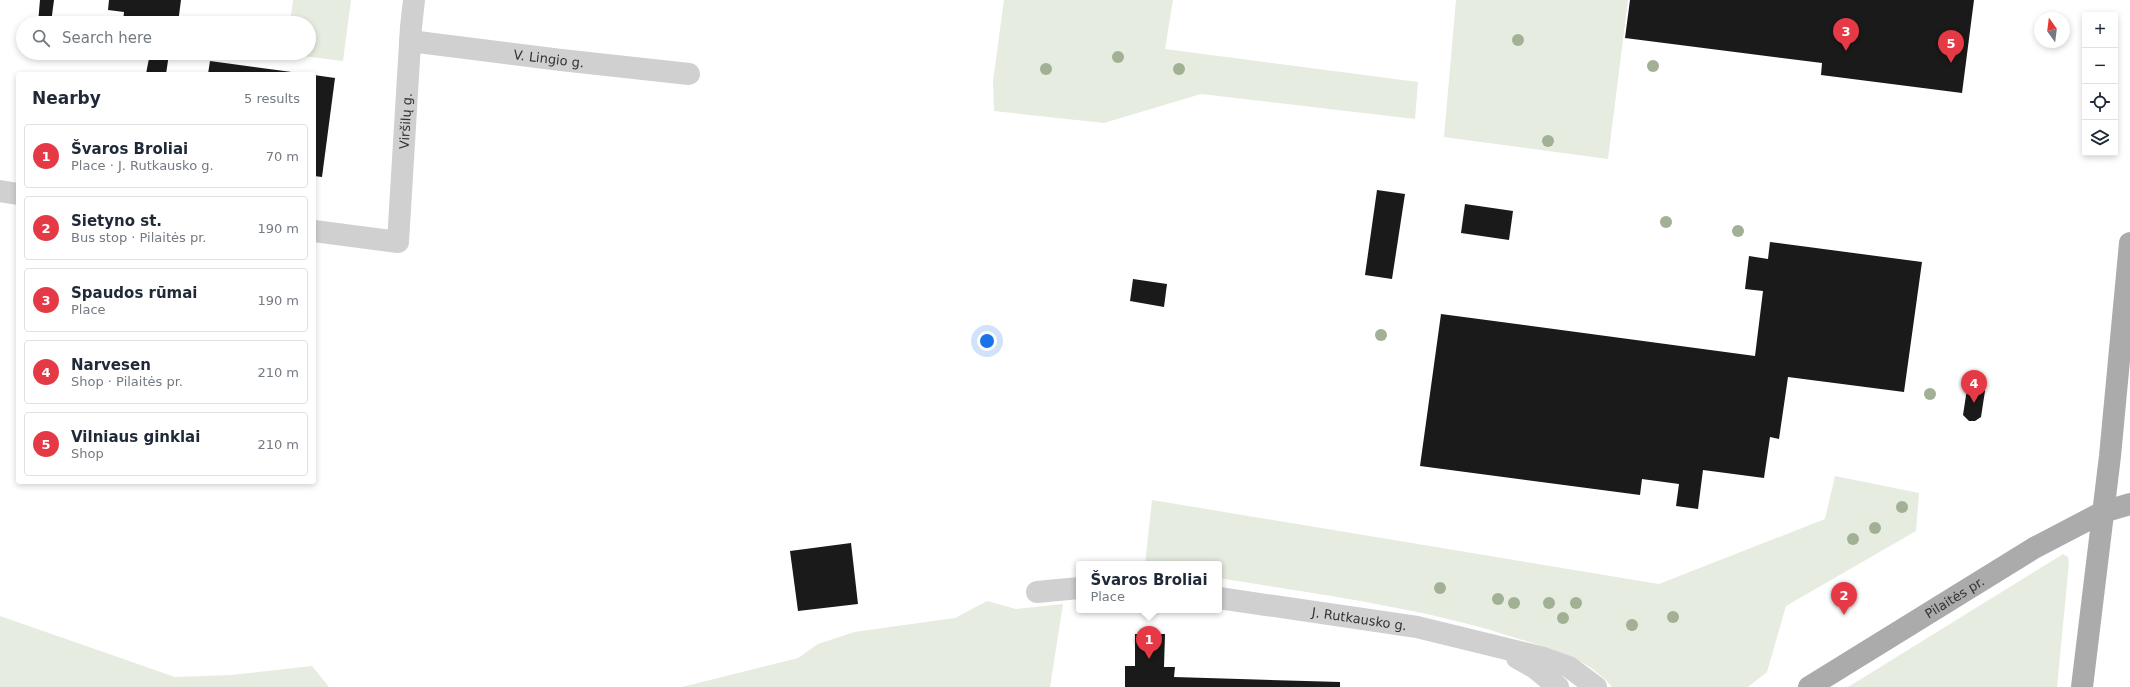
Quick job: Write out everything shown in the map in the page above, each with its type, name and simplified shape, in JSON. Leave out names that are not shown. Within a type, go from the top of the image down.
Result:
[{"type":"main road","points":[[2082,687],[2103,512],[2130,243]]},
{"type":"main road","name":"Pilaitės pr.","points":[[1809,687],[2034,548],[2103,512],[2130,504]]},
{"type":"street","name":"Viršilų g.","points":[[316,231],[398,242],[410,41],[414,0]]},
{"type":"street","name":"V. Lingio g.","points":[[410,41],[689,74]]},
{"type":"street","points":[[0,191],[16,194]]},
{"type":"street","points":[[1037,592],[1076,588]]},
{"type":"street","name":"J. Rutkausko g.","points":[[1222,598],[1418,627],[1544,658],[1569,667],[1596,687]]},
{"type":"street","name":"J. Rutkausko g.","points":[[1499,647],[1535,668],[1558,687]]},
{"type":"shaded area","points":[[293,0],[351,0],[343,61],[316,58],[316,16],[291,16]]},
{"type":"shaded area","points":[[1004,0],[1173,0],[1165,49],[1418,82],[1415,119],[1201,94],[1104,123],[994,111],[993,81]]},
{"type":"shaded area","points":[[1456,0],[1628,0],[1608,159],[1444,137]]},
{"type":"shaded area","points":[[1835,476],[1919,493],[1916,531],[1786,606],[1767,672],[1748,687],[1612,687],[1593,669],[1570,656],[1545,647],[1445,618],[1333,596],[1222,578],[1222,561],[1145,561],[1152,500],[1659,584],[1825,519]]},
{"type":"shaded area","points":[[2063,554],[2068,557],[2069,563],[2057,687],[1848,687]]},
{"type":"shaded area","points":[[987,601],[1016,609],[1063,604],[1050,687],[682,687],[798,658],[818,644],[854,632],[955,618]]},
{"type":"shaded area","points":[[0,616],[175,677],[232,675],[312,666],[329,687],[0,687]]},
{"type":"building","points":[[40,0],[54,0],[52,16],[39,16]]},
{"type":"building","points":[[109,0],[181,0],[179,16],[124,16],[124,12],[108,10]]},
{"type":"building","points":[[1630,0],[1974,0],[1962,93],[1821,75],[1822,63],[1625,38]]},
{"type":"building","points":[[149,60],[168,60],[166,72],[146,72]]},
{"type":"building","points":[[210,61],[292,72],[208,72]]},
{"type":"building","points":[[316,75],[335,78],[322,177],[316,176]]},
{"type":"building","points":[[1377,190],[1405,194],[1392,279],[1365,275]]},
{"type":"building","points":[[1465,204],[1513,211],[1509,240],[1461,233]]},
{"type":"building","points":[[1770,242],[1922,262],[1904,392],[1788,377],[1779,439],[1770,437],[1764,478],[1703,470],[1698,509],[1676,506],[1679,484],[1642,479],[1640,495],[1420,466],[1441,314],[1755,356],[1763,291],[1745,289],[1749,256],[1768,259]]},
{"type":"building","points":[[1133,279],[1167,284],[1164,307],[1130,301]]},
{"type":"building","points":[[1974,385],[1980,385],[1985,391],[1981,417],[1975,421],[1969,421],[1963,415],[1967,389]]},
{"type":"building","points":[[851,543],[858,604],[798,611],[790,551]]},
{"type":"building","points":[[1135,634],[1165,634],[1164,667],[1175,667],[1174,677],[1340,682],[1340,687],[1125,687],[1125,666],[1135,666]]},
{"type":"place","name":"Spaudos rūmai","points":[[1846,51]]},
{"type":"place","name":"Vilniaus ginklai","points":[[1951,63]]},
{"type":"place","name":"Narvesen","points":[[1974,403]]},
{"type":"place","name":"Sietyno st.","points":[[1844,615]]},
{"type":"place","name":"Švaros Broliai","points":[[1149,659]]}]
